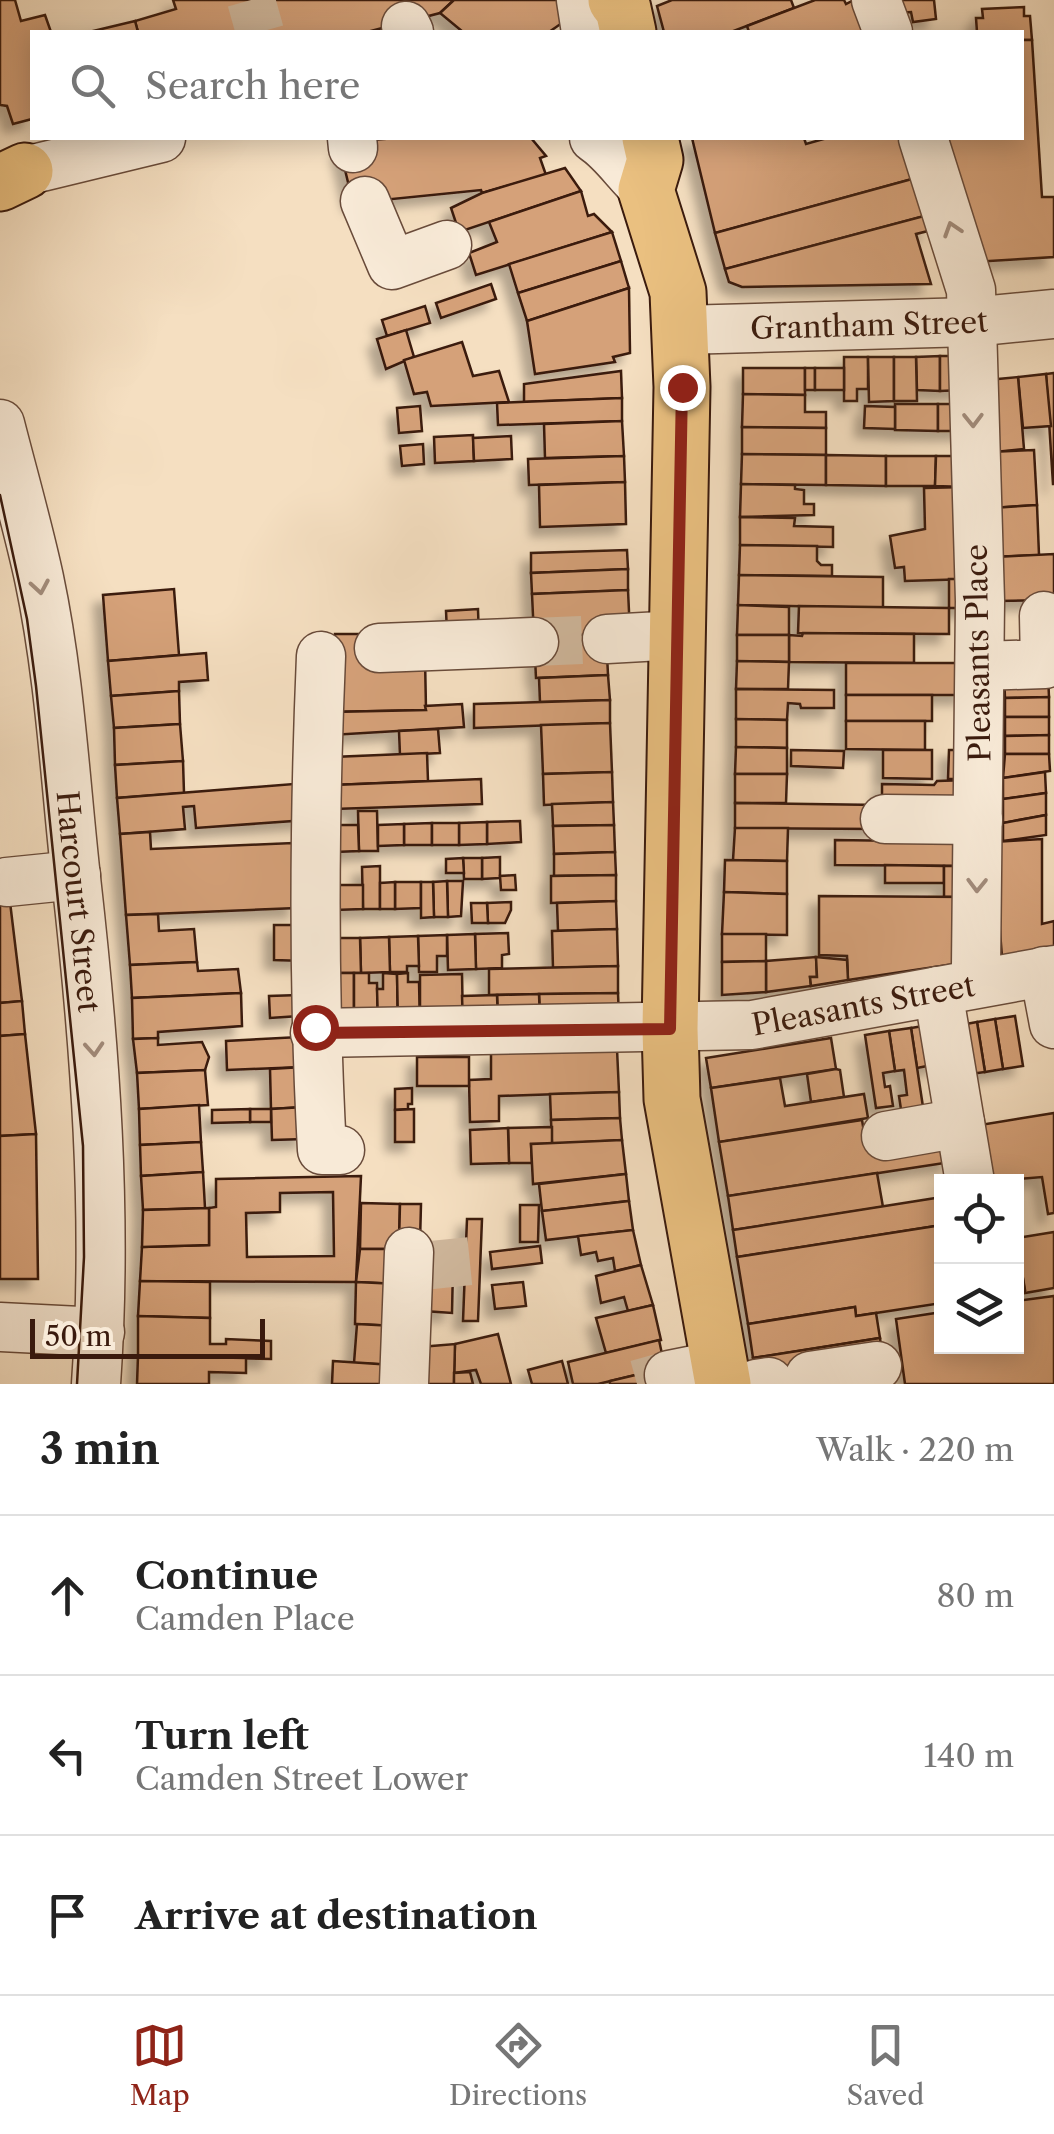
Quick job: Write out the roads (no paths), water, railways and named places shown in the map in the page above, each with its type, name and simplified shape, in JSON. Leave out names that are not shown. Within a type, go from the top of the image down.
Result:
[{"type":"main road","points":[[616,0],[628,30]]},
{"type":"main road","points":[[622,150],[673,270],[681,330],[672,1099],[741,1378]]},
{"type":"street","points":[[582,0],[586,30]]},
{"type":"street","points":[[599,30],[601,0]]},
{"type":"street","points":[[876,0],[887,30]]},
{"type":"street","points":[[8,174],[152,140]]},
{"type":"street","name":"Pleasants Place","points":[[924,140],[971,290],[980,666],[978,820],[958,987],[960,1123],[969,1174]]},
{"type":"street","points":[[365,201],[392,265],[447,244]]},
{"type":"street","name":"Grantham Street","points":[[681,330],[972,322],[1054,314]]},
{"type":"street","name":"Harcourt Street","points":[[0,424],[39,580],[60,720],[92,1013],[100,1332],[96,1384]]},
{"type":"street","points":[[980,666],[1045,664],[1044,616]]},
{"type":"street","points":[[606,640],[679,634]]},
{"type":"street","points":[[379,648],[534,642]]},
{"type":"street","points":[[320,656],[315,1033],[322,1150],[340,1150]]},
{"type":"street","points":[[886,820],[978,820]]},
{"type":"street","points":[[7,882],[76,875]]},
{"type":"street","points":[[1049,970],[1054,1024]]},
{"type":"street","name":"Pleasants Street","points":[[315,1033],[752,1025],[1049,970]]},
{"type":"street","points":[[886,1136],[960,1123]]},
{"type":"street","points":[[404,1384],[413,1262]]},
{"type":"street","points":[[0,1327],[100,1332]]},
{"type":"street","points":[[741,1378],[877,1366]]},
{"type":"tunnel","points":[[251,0],[259,30]]},
{"type":"tunnel","points":[[534,642],[607,639]]},
{"type":"tunnel","points":[[422,1266],[471,1261]]},
{"type":"tunnel","points":[[637,1384],[669,1375]]},
{"type":"tram line","points":[[0,495],[27,619],[36,686],[83,1146],[84,1257],[77,1384]]}]
